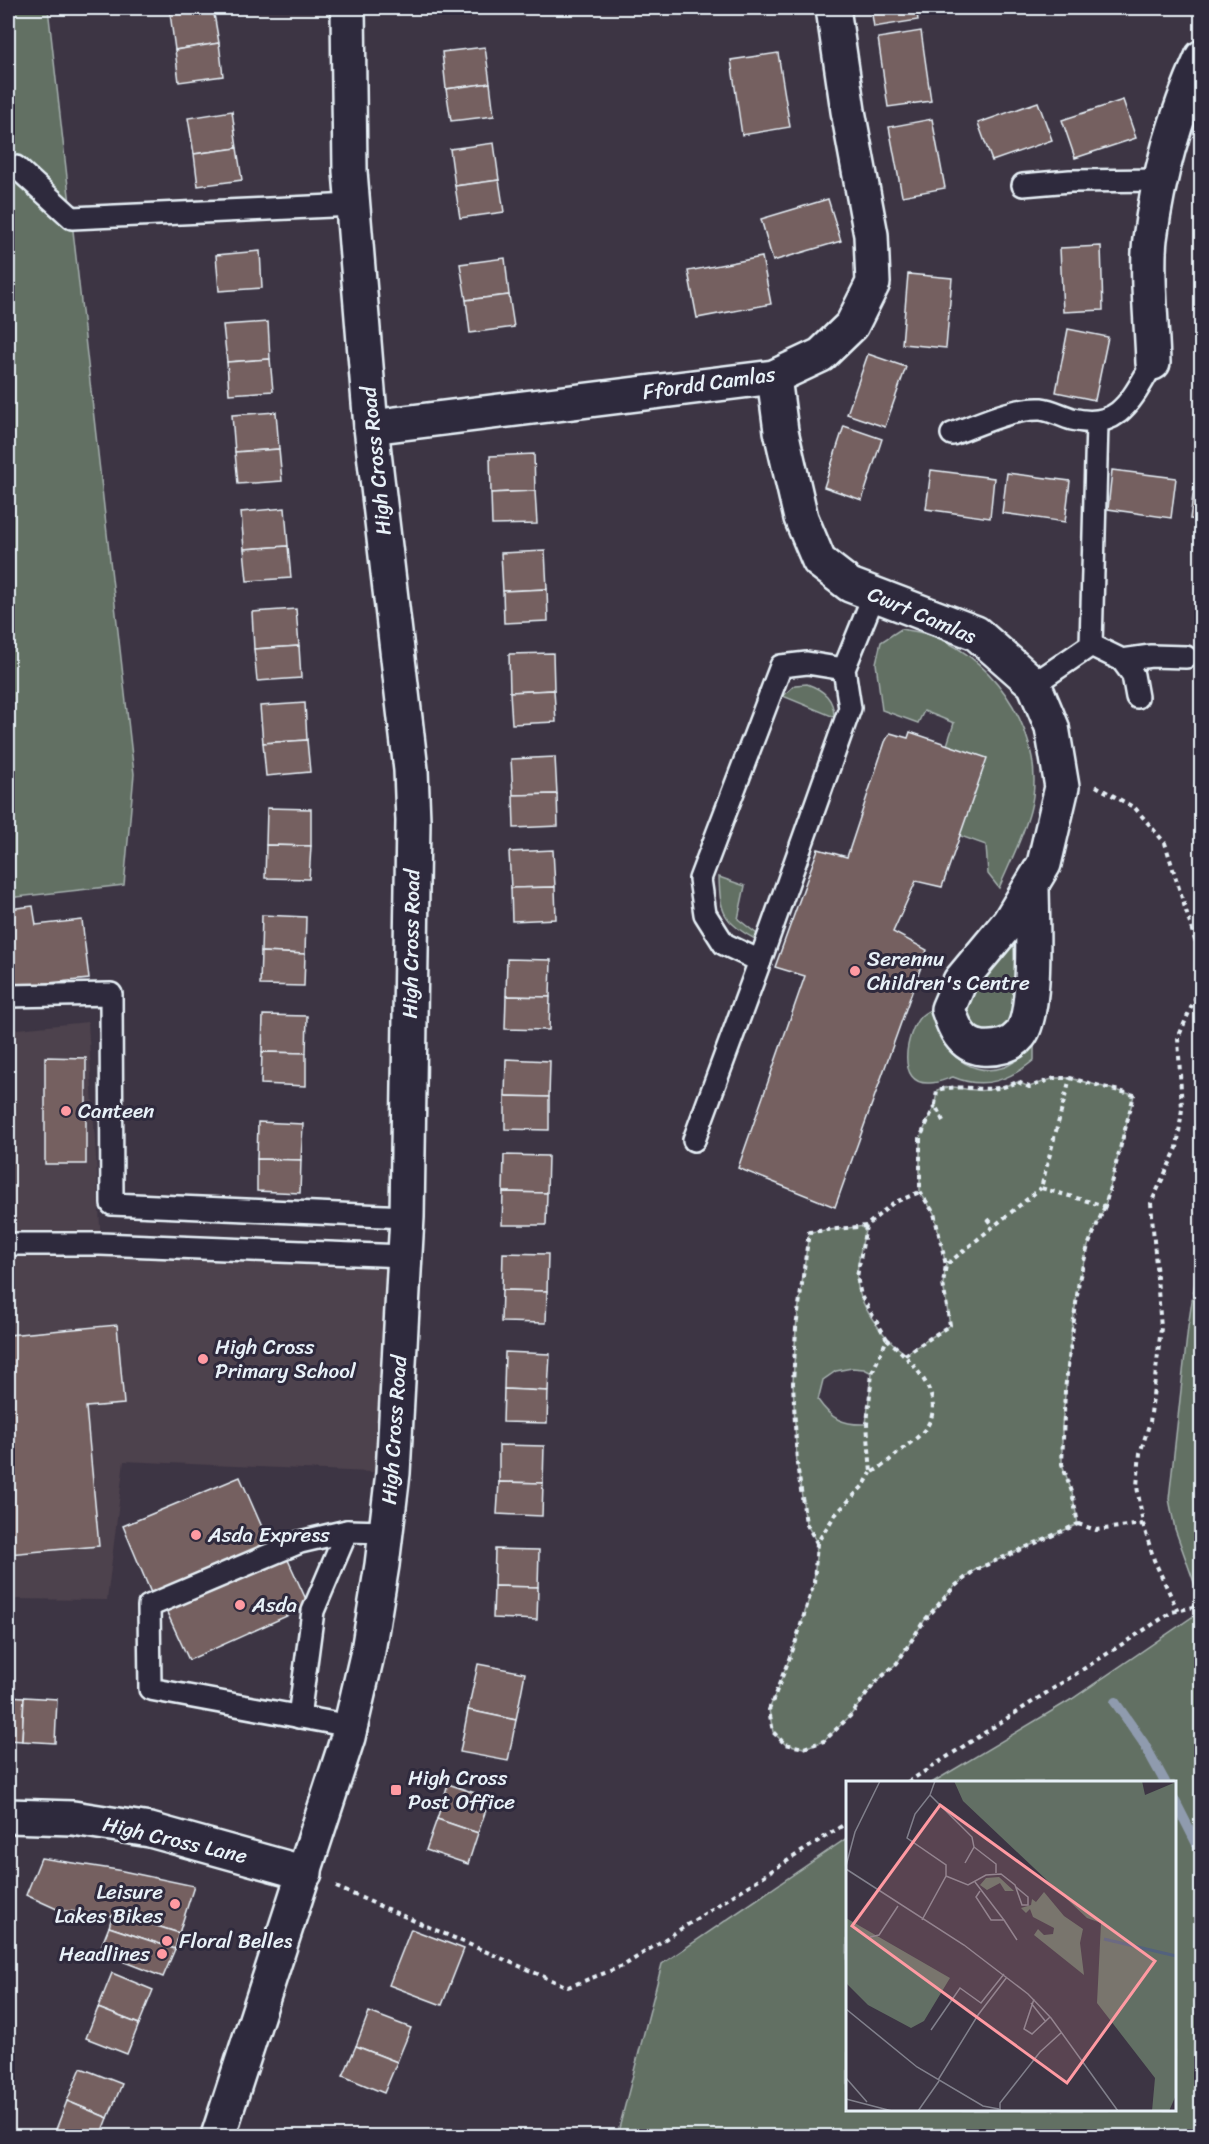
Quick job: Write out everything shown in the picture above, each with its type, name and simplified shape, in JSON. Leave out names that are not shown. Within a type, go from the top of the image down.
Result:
[{"type":"main road","name":"High Cross Road","points":[[218,2136],[305,1874],[350,1726],[368,1651],[393,1473],[407,1217],[413,822],[411,770],[371,427],[353,205],[348,8]]},
{"type":"main road","name":"Ffordd Camlas","points":[[371,427],[774,377],[821,355],[852,324],[873,283],[871,235],[848,111],[833,8]]},
{"type":"main road","points":[[1153,363],[1150,240],[1166,156],[1188,88],[1202,57]]},
{"type":"main road","name":"Cwrt Camlas","points":[[774,377],[780,431],[798,507],[819,561],[850,585],[976,633],[1034,684],[1052,727],[1062,787],[1044,864],[1032,884]]},
{"type":"main road","name":"High Cross Lane","points":[[8,1816],[73,1818],[150,1830],[305,1874]]},
{"type":"lane","points":[[16,167],[72,218],[353,205]]},
{"type":"lane","points":[[1023,185],[1162,180]]},
{"type":"lane","points":[[952,434],[1003,415],[1042,409],[1073,419],[1097,423],[1126,410],[1153,363]]},
{"type":"lane","points":[[1091,645],[1097,423]]},
{"type":"lane","points":[[694,1140],[850,708],[844,669],[874,595]]},
{"type":"lane","points":[[1091,645],[1122,660],[1133,675],[1137,697]]},
{"type":"lane","points":[[1034,684],[1091,645]]},
{"type":"lane","points":[[1122,660],[1151,656],[1186,657]]},
{"type":"lane","points":[[760,961],[724,944],[705,914],[700,879],[781,666],[807,663],[844,669]]},
{"type":"lane","points":[[8,996],[111,994],[112,1204],[407,1217]]},
{"type":"lane","points":[[8,1244],[100,1244],[404,1256]]},
{"type":"lane","points":[[298,1717],[313,1611],[347,1531]]},
{"type":"lane","points":[[350,1726],[150,1689],[149,1606],[300,1542],[347,1531],[386,1532]]},
{"type":"path","points":[[1061,777],[1096,786],[1135,808],[1165,843],[1202,963]]},
{"type":"path","points":[[1178,1611],[1154,1560],[1143,1524],[1137,1486],[1140,1453],[1150,1422],[1161,1328],[1151,1203],[1177,1148],[1182,1109],[1178,1038],[1202,982]]},
{"type":"path","points":[[1018,1082],[1029,1087],[1055,1078],[1070,1078],[1134,1095],[1105,1206],[1088,1246],[1079,1280],[1065,1390],[1062,1464],[1072,1492],[1078,1524]]},
{"type":"path","points":[[946,1265],[1041,1188],[1070,1078]]},
{"type":"path","points":[[905,1355],[950,1325],[943,1284],[946,1265],[934,1213],[920,1192],[920,1138],[934,1104]]},
{"type":"path","points":[[1041,1188],[1105,1206]]},
{"type":"path","points":[[818,1543],[806,1522],[797,1464],[793,1383],[796,1328],[809,1232],[866,1226],[893,1203],[920,1192]]},
{"type":"path","points":[[988,1219],[994,1226]]},
{"type":"path","points":[[866,1226],[857,1277],[861,1296],[887,1339],[905,1355],[925,1382],[931,1396],[932,1414],[926,1428],[883,1467],[871,1473],[864,1485],[835,1515],[818,1543],[814,1583],[795,1644],[769,1710],[773,1732],[785,1744],[804,1748],[824,1741],[850,1716],[874,1683],[897,1663],[924,1622],[955,1586],[975,1570],[1078,1524],[1096,1530],[1143,1524]]},
{"type":"path","points":[[871,1473],[867,1424],[872,1373],[887,1339]]},
{"type":"path","points":[[910,1781],[1172,1612],[1202,1605]]},
{"type":"path","points":[[305,1874],[568,1987],[623,1966],[846,1823]]},
{"type":"shaded area","name":"High Cross Primary School","points":[[88,1022],[101,1244],[404,1256],[393,1473],[124,1461],[107,1600],[8,1599],[8,1030]]},
{"type":"green space","points":[[8,8],[48,8],[134,774],[124,885],[8,898]]},
{"type":"green space","points":[[901,629],[933,636],[957,648],[978,664],[997,683],[1013,706],[1025,731],[1032,758],[1034,784],[1030,811],[999,888],[988,874],[986,845],[958,835],[947,745],[954,723],[924,711],[918,723],[882,710],[876,663],[881,642]]},
{"type":"green space","points":[[807,684],[827,696],[834,711],[834,717],[783,696],[795,685]]},
{"type":"green space","points":[[719,877],[745,886],[738,919],[757,934],[755,939],[736,927],[725,915],[722,908]]},
{"type":"green space","points":[[1014,941],[1016,988],[1014,1015],[1009,1025],[1002,1030],[992,1032],[983,1030],[974,1025],[968,1017],[966,1007],[970,995]]},
{"type":"green space","points":[[933,1008],[939,1034],[954,1056],[965,1063],[990,1070],[1005,1067],[1017,1060],[1034,1044],[1034,1060],[1006,1078],[986,1083],[964,1081],[953,1077],[933,1083],[919,1082],[912,1076],[908,1067],[908,1045],[921,1016]]},
{"type":"green space","points":[[1055,1078],[1070,1078],[1134,1095],[1105,1206],[1088,1246],[1079,1280],[1071,1336],[1062,1425],[1062,1464],[1072,1492],[1078,1524],[975,1570],[955,1586],[924,1621],[897,1663],[875,1683],[850,1716],[824,1741],[804,1748],[785,1744],[773,1732],[769,1710],[795,1644],[814,1583],[817,1543],[806,1523],[797,1464],[793,1383],[796,1328],[809,1232],[866,1226],[857,1271],[858,1288],[873,1320],[889,1340],[906,1354],[950,1325],[943,1284],[946,1265],[934,1213],[920,1192],[920,1138],[935,1105],[937,1090],[953,1087],[986,1090],[1018,1082],[1029,1087]],"holes":[[[852,1368],[864,1369],[872,1373],[866,1424],[838,1420],[818,1400],[823,1380],[836,1371]]]},
{"type":"green space","points":[[1201,1243],[1202,1602],[1175,1529],[1169,1499],[1188,1327]]},
{"type":"green space","points":[[1201,1611],[1201,2136],[617,2136],[662,1964],[846,1839],[846,2111],[1176,2111],[1176,1781],[935,1781],[1072,1699]]},
{"type":"building","points":[[213,8],[219,43],[175,50],[170,13]]},
{"type":"building","points":[[871,8],[916,8],[918,20],[874,27]]},
{"type":"building","points":[[921,31],[931,101],[888,107],[878,38]]},
{"type":"building","points":[[219,43],[223,76],[179,82],[175,50]]},
{"type":"building","points":[[485,47],[490,83],[446,89],[442,52]]},
{"type":"building","points":[[778,53],[790,127],[742,135],[731,60]]},
{"type":"building","points":[[490,83],[494,116],[451,121],[446,89]]},
{"type":"building","points":[[1123,100],[1136,138],[1075,158],[1062,120]]},
{"type":"building","points":[[1038,102],[1052,140],[992,161],[978,123]]},
{"type":"building","points":[[232,111],[237,148],[194,154],[188,118]]},
{"type":"building","points":[[932,119],[945,188],[902,196],[889,127]]},
{"type":"building","points":[[494,143],[499,180],[455,186],[450,149]]},
{"type":"building","points":[[237,148],[242,180],[198,186],[194,154]]},
{"type":"building","points":[[499,180],[504,212],[460,218],[455,186]]},
{"type":"building","points":[[828,199],[841,241],[773,261],[761,219]]},
{"type":"building","points":[[1101,246],[1103,310],[1063,312],[1060,248]]},
{"type":"building","points":[[260,251],[262,288],[219,291],[216,255]]},
{"type":"building","points":[[762,257],[771,304],[697,318],[688,271]]},
{"type":"building","points":[[505,258],[509,295],[466,300],[460,264]]},
{"type":"building","points":[[908,274],[952,278],[946,348],[902,344]]},
{"type":"building","points":[[509,295],[514,327],[470,333],[466,300]]},
{"type":"building","points":[[1201,310],[1202,374],[1197,374]]},
{"type":"building","points":[[268,322],[270,359],[227,362],[223,325]]},
{"type":"building","points":[[1068,329],[1108,337],[1095,400],[1056,392]]},
{"type":"building","points":[[868,354],[906,367],[885,427],[847,414]]},
{"type":"building","points":[[270,359],[273,391],[229,394],[227,362]]},
{"type":"building","points":[[276,412],[279,449],[235,452],[232,415]]},
{"type":"building","points":[[844,426],[882,439],[862,500],[824,487]]},
{"type":"building","points":[[279,449],[282,481],[238,484],[235,452]]},
{"type":"building","points":[[534,454],[535,491],[491,493],[490,456]]},
{"type":"building","points":[[931,470],[994,478],[990,518],[926,509]]},
{"type":"building","points":[[1112,470],[1176,478],[1171,518],[1108,509]]},
{"type":"building","points":[[1007,473],[1070,481],[1065,522],[1002,513]]},
{"type":"building","points":[[1195,479],[1202,480],[1202,520],[1190,519]]},
{"type":"building","points":[[535,491],[537,524],[492,525],[491,493]]},
{"type":"building","points":[[285,508],[288,546],[244,549],[241,512]]},
{"type":"building","points":[[288,546],[291,578],[247,581],[244,549]]},
{"type":"building","points":[[545,551],[547,589],[503,591],[501,553]]},
{"type":"building","points":[[547,589],[548,621],[504,623],[503,591]]},
{"type":"building","points":[[296,609],[299,646],[254,649],[252,612]]},
{"type":"building","points":[[299,646],[301,678],[257,681],[254,649]]},
{"type":"building","points":[[553,653],[554,690],[510,692],[509,654]]},
{"type":"building","points":[[554,690],[556,722],[512,724],[510,692]]},
{"type":"building","points":[[305,703],[307,740],[263,743],[260,706]]},
{"type":"building","name":"Serennu Children's Centre","points":[[910,732],[987,758],[942,887],[916,881],[893,932],[927,950],[835,1207],[738,1168],[805,976],[775,967],[818,849],[847,857],[885,742],[890,733],[908,738]]},
{"type":"building","points":[[307,740],[310,772],[266,776],[263,743]]},
{"type":"building","points":[[555,757],[557,794],[513,795],[511,759]]},
{"type":"building","points":[[557,794],[558,826],[514,828],[513,795]]},
{"type":"building","points":[[267,808],[311,809],[311,846],[266,845]]},
{"type":"building","points":[[266,845],[311,846],[309,879],[265,878]]},
{"type":"building","points":[[553,850],[555,887],[511,888],[509,852]]},
{"type":"building","points":[[555,887],[556,919],[512,921],[511,888]]},
{"type":"building","points":[[33,906],[36,925],[82,920],[89,979],[8,987],[8,909]]},
{"type":"building","points":[[262,915],[306,917],[305,954],[261,952]]},
{"type":"building","points":[[261,952],[305,954],[304,986],[260,985]]},
{"type":"building","points":[[507,959],[551,960],[550,997],[506,996]]},
{"type":"building","points":[[506,996],[550,997],[549,1030],[505,1029]]},
{"type":"building","points":[[263,1015],[307,1016],[306,1053],[262,1052]]},
{"type":"building","points":[[262,1052],[306,1053],[306,1086],[261,1084]]},
{"type":"building","name":"Canteen","points":[[45,1057],[86,1058],[86,1164],[45,1164]]},
{"type":"building","points":[[506,1059],[550,1061],[549,1097],[505,1096]]},
{"type":"building","points":[[505,1096],[549,1097],[549,1130],[505,1129]]},
{"type":"building","points":[[258,1122],[303,1124],[301,1160],[257,1159]]},
{"type":"building","points":[[504,1155],[548,1156],[547,1193],[503,1192]]},
{"type":"building","points":[[257,1159],[301,1160],[300,1193],[257,1191]]},
{"type":"building","points":[[503,1192],[547,1193],[546,1225],[502,1225]]},
{"type":"building","points":[[503,1253],[548,1254],[547,1291],[502,1290]]},
{"type":"building","points":[[502,1290],[547,1291],[546,1323],[501,1322]]},
{"type":"building","points":[[117,1325],[124,1404],[86,1407],[99,1546],[8,1554],[8,1335]]},
{"type":"building","points":[[505,1352],[550,1354],[548,1391],[504,1389]]},
{"type":"building","points":[[504,1389],[548,1391],[547,1423],[503,1422]]},
{"type":"building","points":[[499,1445],[544,1446],[543,1483],[499,1482]]},
{"type":"building","name":"Asda Express","points":[[240,1477],[269,1543],[151,1593],[123,1526]]},
{"type":"building","points":[[499,1482],[543,1483],[542,1516],[497,1514]]},
{"type":"building","points":[[283,1549],[309,1606],[189,1660],[163,1604]]},
{"type":"building","points":[[495,1549],[539,1550],[538,1587],[494,1586]]},
{"type":"building","points":[[494,1586],[538,1587],[537,1620],[493,1618]]},
{"type":"building","points":[[478,1664],[525,1673],[516,1720],[468,1710]]},
{"type":"building","points":[[8,1696],[24,1697],[22,1741],[8,1740]]},
{"type":"building","points":[[24,1697],[57,1699],[55,1743],[22,1741]]},
{"type":"building","points":[[468,1710],[516,1720],[508,1761],[460,1752]]},
{"type":"building","points":[[448,1784],[490,1798],[478,1833],[437,1819]]},
{"type":"building","points":[[437,1819],[478,1833],[468,1864],[426,1850]]},
{"type":"building","points":[[41,1858],[118,1870],[194,1886],[179,1933],[132,1918],[59,1910],[26,1895]]},
{"type":"building","points":[[112,1916],[132,1918],[179,1933],[175,1949],[109,1927]]},
{"type":"building","points":[[109,1927],[175,1949],[163,1977],[99,1952]]},
{"type":"building","points":[[411,1929],[464,1949],[442,2005],[389,1985]]},
{"type":"building","points":[[112,1973],[153,1990],[139,2024],[98,2008]]},
{"type":"building","points":[[98,2008],[139,2024],[127,2054],[86,2038]]},
{"type":"building","points":[[369,2012],[411,2028],[397,2062],[356,2046]]},
{"type":"building","points":[[356,2046],[397,2062],[384,2093],[343,2076]]},
{"type":"building","points":[[81,2068],[122,2084],[108,2118],[67,2101]]},
{"type":"building","points":[[67,2101],[108,2118],[101,2136],[66,2136],[55,2132]]},
{"type":"waterway","points":[[1115,1702],[1143,1742],[1164,1781]]},
{"type":"waterway","points":[[1176,1803],[1202,1854]]},
{"type":"place","name":"Serennu Children's Centre","points":[[855,971]]},
{"type":"place","name":"Canteen","points":[[66,1111]]},
{"type":"place","name":"High Cross Primary School","points":[[203,1359]]},
{"type":"place","name":"Asda Express","points":[[196,1535]]},
{"type":"place","name":"Asda","points":[[240,1605]]},
{"type":"place","name":"High Cross Post Office","points":[[396,1790]]},
{"type":"place","name":"Leisure Lakes Bikes","points":[[175,1904]]},
{"type":"place","name":"Floral Belles","points":[[167,1941]]},
{"type":"place","name":"Headlines","points":[[162,1954]]}]
